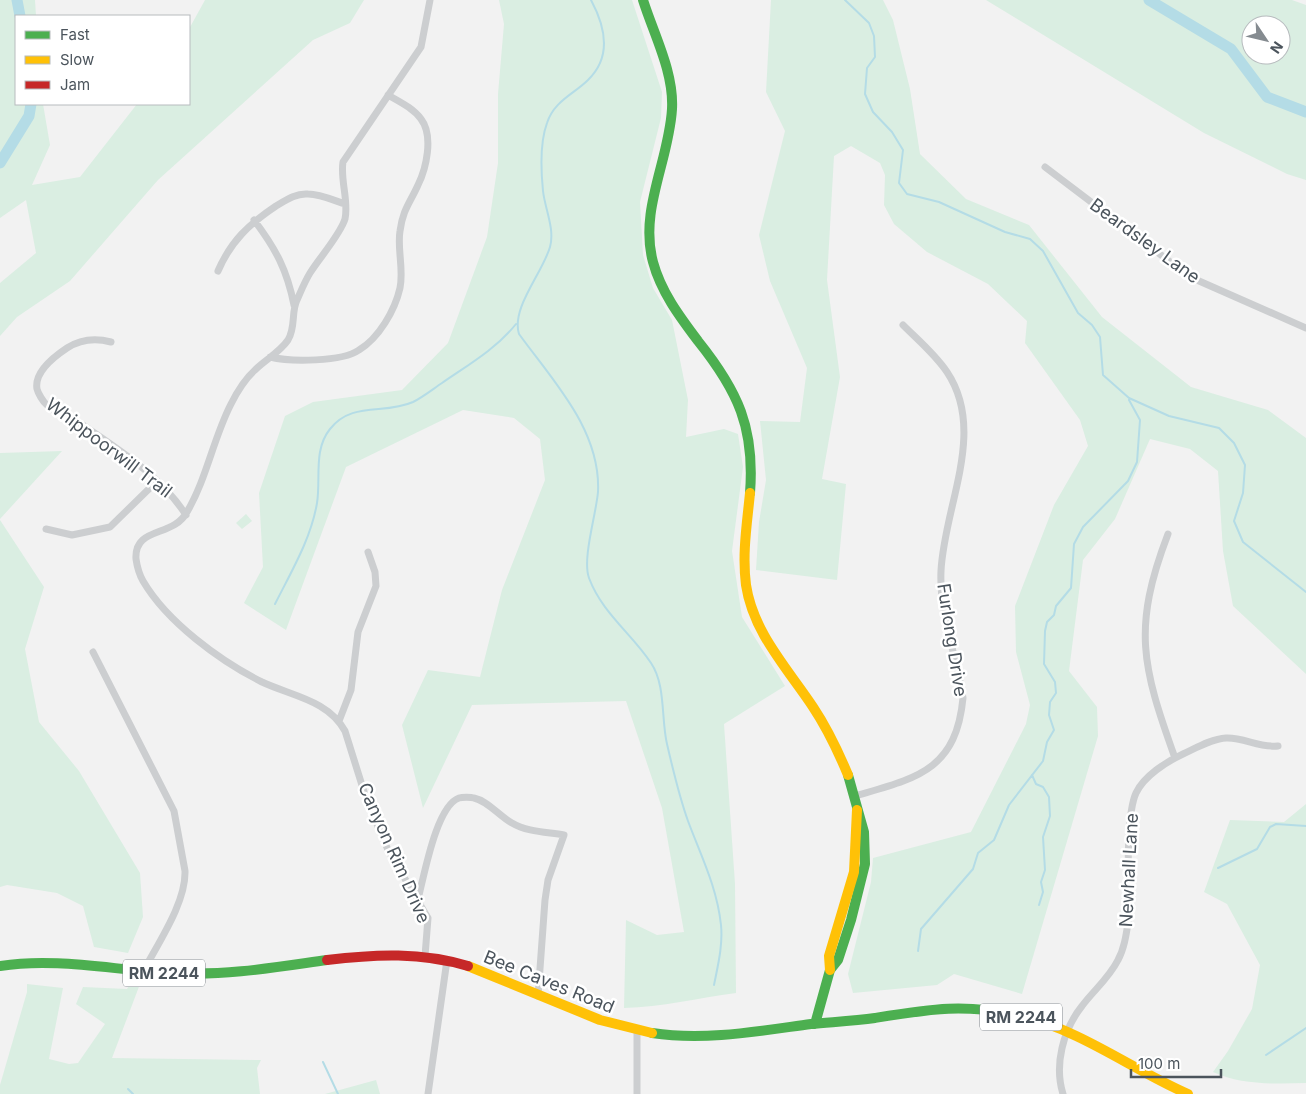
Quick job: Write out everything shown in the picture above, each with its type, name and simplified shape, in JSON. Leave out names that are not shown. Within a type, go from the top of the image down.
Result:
[{"type":"main road","points":[[643,0],[667,74],[672,98],[668,136],[648,221],[653,262],[670,302],[729,383],[742,408],[751,441],[752,458],[752,483],[744,558],[746,585],[752,610],[772,651],[832,735],[845,764],[865,834],[838,960],[830,970],[815,1024]]},
{"type":"main road","name":"Bee Caves Road","points":[[0,966],[29,962],[143,972],[203,974],[247,972],[384,954],[424,956],[447,960],[589,1018],[637,1031],[681,1036],[722,1037],[875,1018],[935,1007],[982,1008],[1026,1018],[1068,1031],[1188,1094]]},
{"type":"street","name":"Canyon Rim Drive","points":[[424,956],[428,918],[388,850],[366,798],[345,731],[339,721],[326,709],[234,667],[163,609],[142,579],[137,565],[138,547],[144,538],[176,526],[186,515],[202,485],[220,428],[231,403],[247,378],[290,337],[294,325],[294,306],[308,275],[343,224],[345,204],[343,162],[421,47],[430,0]]},
{"type":"street","points":[[270,357],[295,360],[344,356],[358,351],[371,340],[396,302],[400,285],[400,232],[406,205],[422,174],[427,153],[427,137],[423,121],[408,106],[388,95]]},
{"type":"street","name":"Beardsley Lane","points":[[1045,167],[1190,277],[1306,328]]},
{"type":"street","points":[[218,270],[234,242],[254,220],[289,198],[298,195],[317,195],[345,204]]},
{"type":"street","points":[[254,220],[276,249],[290,283],[294,306]]},
{"type":"street","name":"Furlong Drive","points":[[856,801],[905,782],[930,768],[942,757],[955,736],[962,711],[963,698],[944,612],[941,573],[947,522],[962,458],[965,420],[958,393],[947,372],[903,325]]},
{"type":"street","name":"Whippoorwill Trail","points":[[111,342],[99,339],[69,347],[43,368],[38,379],[37,389],[46,405],[69,416],[157,481],[172,494],[186,515]]},
{"type":"street","points":[[46,529],[72,535],[110,527],[157,481]]},
{"type":"street","points":[[1168,534],[1152,579],[1147,602],[1144,636],[1148,678],[1175,758]]},
{"type":"street","points":[[339,721],[351,690],[358,632],[376,586],[375,572],[368,552]]},
{"type":"street","points":[[93,652],[174,811],[185,870],[181,898],[143,972]]},
{"type":"street","name":"Newhall Lane","points":[[1063,1094],[1059,1066],[1068,1031],[1082,1006],[1113,970],[1123,948],[1128,923],[1131,812],[1137,792],[1150,776],[1175,758],[1212,741],[1227,738],[1268,747],[1278,746]]},
{"type":"street","points":[[418,899],[437,828],[450,805],[459,798],[474,798],[486,804],[514,825],[526,830],[564,834],[546,890],[538,996]]},
{"type":"street","points":[[428,1094],[447,960]]},
{"type":"street","points":[[637,1031],[638,1094]]},
{"type":"green space","points":[[0,0],[35,0],[36,15],[15,15],[15,105],[43,105],[50,145],[32,185],[80,177],[136,105],[190,105],[190,27],[205,0],[364,0],[350,23],[313,40],[158,180],[70,281],[17,317],[0,336],[0,283],[36,253],[26,200],[0,218]]},
{"type":"green space","points":[[499,0],[632,0],[662,92],[661,118],[640,202],[643,255],[653,288],[672,320],[688,400],[686,437],[724,429],[738,434],[743,467],[732,551],[742,617],[785,686],[724,724],[735,884],[736,993],[666,1004],[624,1008],[626,920],[657,935],[684,932],[662,808],[626,701],[472,705],[423,808],[402,725],[428,670],[480,677],[502,590],[545,480],[540,439],[514,418],[463,410],[346,467],[286,630],[244,603],[263,567],[259,493],[285,416],[313,402],[402,390],[448,343],[487,237],[498,163],[498,94],[504,24]]},
{"type":"green space","points":[[771,0],[883,0],[893,20],[910,89],[920,154],[966,199],[1029,225],[1102,317],[1191,387],[1268,410],[1306,438],[1306,674],[1233,606],[1223,551],[1218,471],[1190,449],[1150,439],[1115,519],[1083,560],[1069,671],[1097,707],[1098,736],[1022,994],[954,974],[937,985],[853,993],[848,974],[871,882],[873,858],[971,832],[1026,724],[1030,705],[1016,652],[1015,606],[1054,505],[1088,446],[1080,420],[1025,343],[1027,321],[988,284],[927,252],[894,224],[884,205],[885,175],[880,163],[851,146],[834,156],[827,280],[840,377],[822,479],[846,484],[837,580],[756,570],[759,522],[766,480],[760,421],[800,422],[807,368],[770,281],[759,235],[785,131],[766,92]]},
{"type":"green space","points":[[986,0],[1292,0],[1306,5],[1306,180],[1287,174],[1204,133]]},
{"type":"green space","points":[[62,451],[0,519],[0,453]]},
{"type":"green space","points":[[246,514],[252,521],[242,529],[236,523]]},
{"type":"green space","points":[[0,520],[44,587],[25,649],[39,722],[79,771],[140,873],[143,917],[128,953],[94,947],[83,906],[57,893],[7,885],[0,887]]},
{"type":"green space","points":[[1306,804],[1306,1083],[1258,1083],[1224,1076],[1213,1072],[1228,1051],[1252,1009],[1260,965],[1227,904],[1204,892],[1230,820],[1284,822]]},
{"type":"green space","points":[[27,984],[63,988],[49,1059],[69,1064],[78,1063],[105,1024],[76,1004],[83,987],[127,989],[130,984],[140,984],[112,1058],[261,1060],[257,1068],[260,1094],[0,1094],[0,1085],[27,992]]},
{"type":"green space","points":[[376,1080],[380,1094],[325,1094]]},
{"type":"waterway","points":[[17,0],[20,15]]},
{"type":"waterway","points":[[591,0],[603,31],[604,41],[601,61],[596,71],[588,80],[559,103],[550,115],[547,123],[542,148],[542,175],[544,198],[551,226],[551,240],[546,257],[519,313],[519,334],[560,388],[583,427],[592,448],[597,469],[598,492],[588,549],[587,570],[595,591],[609,613],[643,652],[656,672],[659,681],[665,734],[676,783],[712,885],[719,911],[721,925],[720,955],[714,985]]},
{"type":"waterway","points":[[845,0],[869,23],[874,36],[875,57],[867,68],[865,94],[873,112],[892,132],[903,150],[899,183],[907,194],[939,202],[1005,232],[1030,239],[1043,251],[1078,313],[1092,325],[1100,337],[1103,375],[1129,398],[1169,416],[1219,428],[1234,443],[1245,465],[1243,493],[1234,521],[1243,542],[1306,592]]},
{"type":"waterway","points":[[1149,0],[1231,49],[1267,97],[1306,112]]},
{"type":"waterway","points":[[0,163],[29,116],[31,105]]},
{"type":"waterway","points":[[275,604],[300,555],[310,529],[317,503],[319,455],[321,446],[330,429],[339,420],[348,415],[402,406],[417,400],[481,356],[500,341],[516,324]]},
{"type":"waterway","points":[[918,951],[921,929],[973,869],[978,853],[994,840],[1009,805],[1043,761],[1047,742],[1054,730],[1049,715],[1050,702],[1056,693],[1055,682],[1044,664],[1047,622],[1054,615],[1056,606],[1071,588],[1074,544],[1083,527],[1128,481],[1137,462],[1140,420],[1129,400]]},
{"type":"waterway","points":[[1032,775],[1036,784],[1043,787],[1049,797],[1050,816],[1043,837],[1045,870],[1041,882],[1043,892],[1039,905]]},
{"type":"waterway","points":[[1218,868],[1257,849],[1270,827],[1276,824],[1306,826]]},
{"type":"waterway","points":[[1266,1055],[1306,1028]]},
{"type":"waterway","points":[[323,1062],[338,1094]]},
{"type":"waterway","points":[[128,1089],[133,1094]]},
{"type":"traffic: fast","points":[[643,0],[667,67],[672,95],[670,128],[652,204],[650,243],[653,262],[656,273],[672,304],[724,377],[741,411],[750,449],[750,493]]},
{"type":"traffic: fast","points":[[815,1024],[830,970],[838,960],[851,920],[865,864],[864,832],[848,775]]},
{"type":"traffic: fast","points":[[0,966],[44,963],[194,974],[252,970],[327,960]]},
{"type":"traffic: fast","points":[[652,1033],[712,1036],[948,1009],[982,1010],[1021,1016]]},
{"type":"traffic: slow","points":[[750,493],[745,539],[746,585],[750,602],[763,634],[818,715],[848,775]]},
{"type":"traffic: slow","points":[[830,970],[829,956],[854,872],[857,810]]},
{"type":"traffic: slow","points":[[468,966],[600,1020],[652,1033]]},
{"type":"traffic: slow","points":[[1021,1016],[1065,1031],[1188,1094]]},
{"type":"traffic: jam","points":[[327,960],[363,956],[416,956],[450,961],[468,966]]}]
